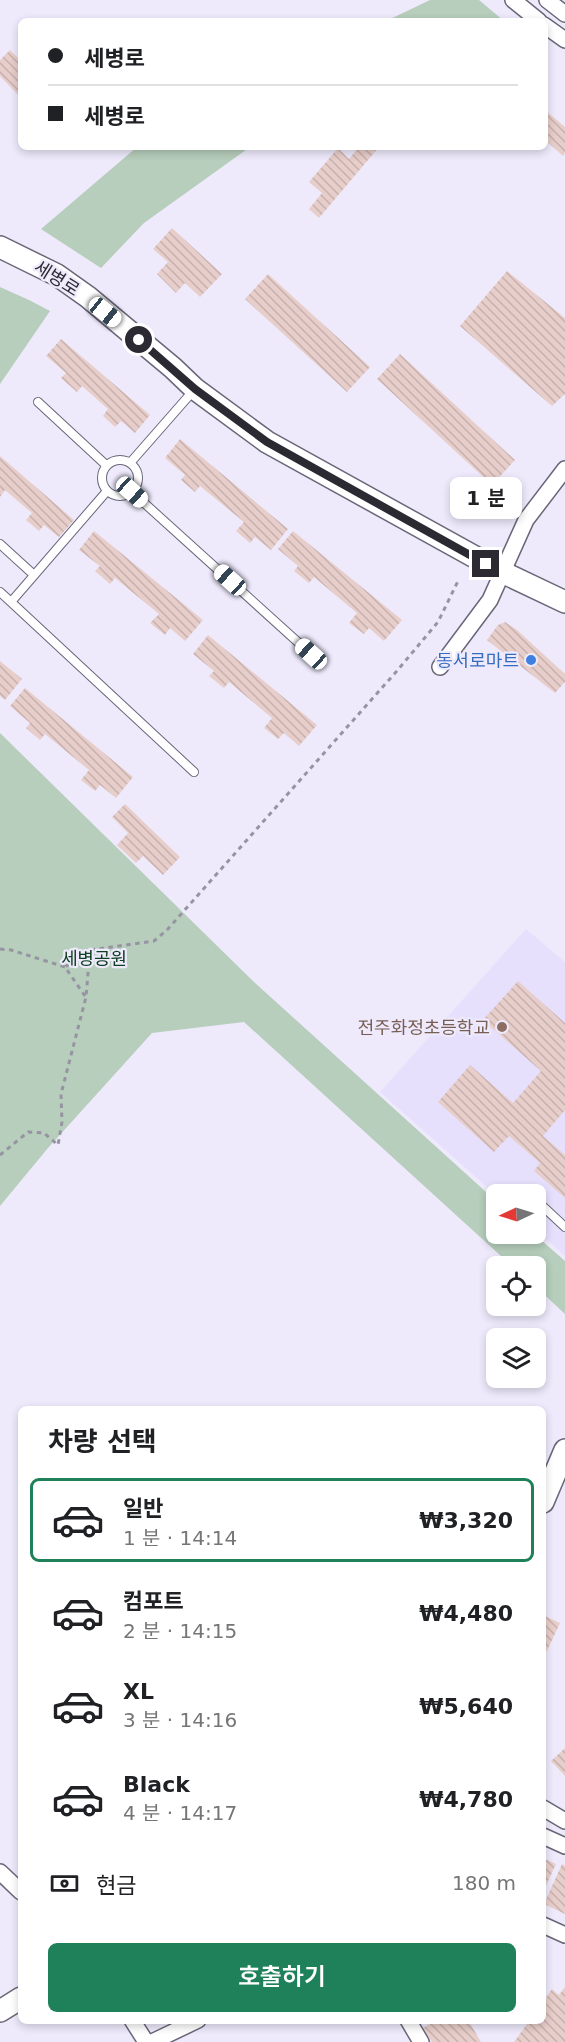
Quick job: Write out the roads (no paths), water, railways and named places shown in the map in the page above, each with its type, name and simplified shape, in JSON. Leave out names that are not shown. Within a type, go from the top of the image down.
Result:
[{"type":"street","points":[[513,0],[535,18]]},
{"type":"street","points":[[547,0],[565,14]]},
{"type":"street","points":[[548,28],[565,40]]},
{"type":"street","name":"세병로","points":[[0,247],[57,275],[88,297],[195,389],[267,442],[502,572],[565,602]]},
{"type":"street","points":[[440,667],[490,600],[526,520],[565,469]]},
{"type":"street","points":[[546,1495],[565,1450]]},
{"type":"street","points":[[546,1810],[565,1821]]},
{"type":"street","points":[[546,1837],[565,1846]]},
{"type":"street","points":[[0,1872],[18,1889]]},
{"type":"street","points":[[546,1926],[565,1935]]},
{"type":"street","points":[[0,2012],[18,2000]]},
{"type":"street","points":[[135,2024],[146,2042]]},
{"type":"street","points":[[152,2042],[190,2024]]},
{"type":"street","points":[[410,2024],[421,2042]]},
{"type":"lane","points":[[130,463],[195,389]]},
{"type":"lane","points":[[38,402],[106,465]]},
{"type":"lane","points":[[117,459],[130,463],[138,476],[138,482],[132,492],[121,496],[107,491],[101,476],[106,465],[117,459]]},
{"type":"lane","points":[[11,602],[107,491]]},
{"type":"lane","points":[[132,492],[311,654]]},
{"type":"lane","points":[[0,544],[34,575]]},
{"type":"lane","points":[[0,592],[194,772]]},
{"type":"lane","points":[[546,1209],[565,1227]]},
{"type":"place","name":"동서로마트","points":[[531,660]]},
{"type":"place","name":"전주화정초등학교","points":[[502,1027]]},
{"type":"park label","name":"세병공원","points":[[94,958]]}]
